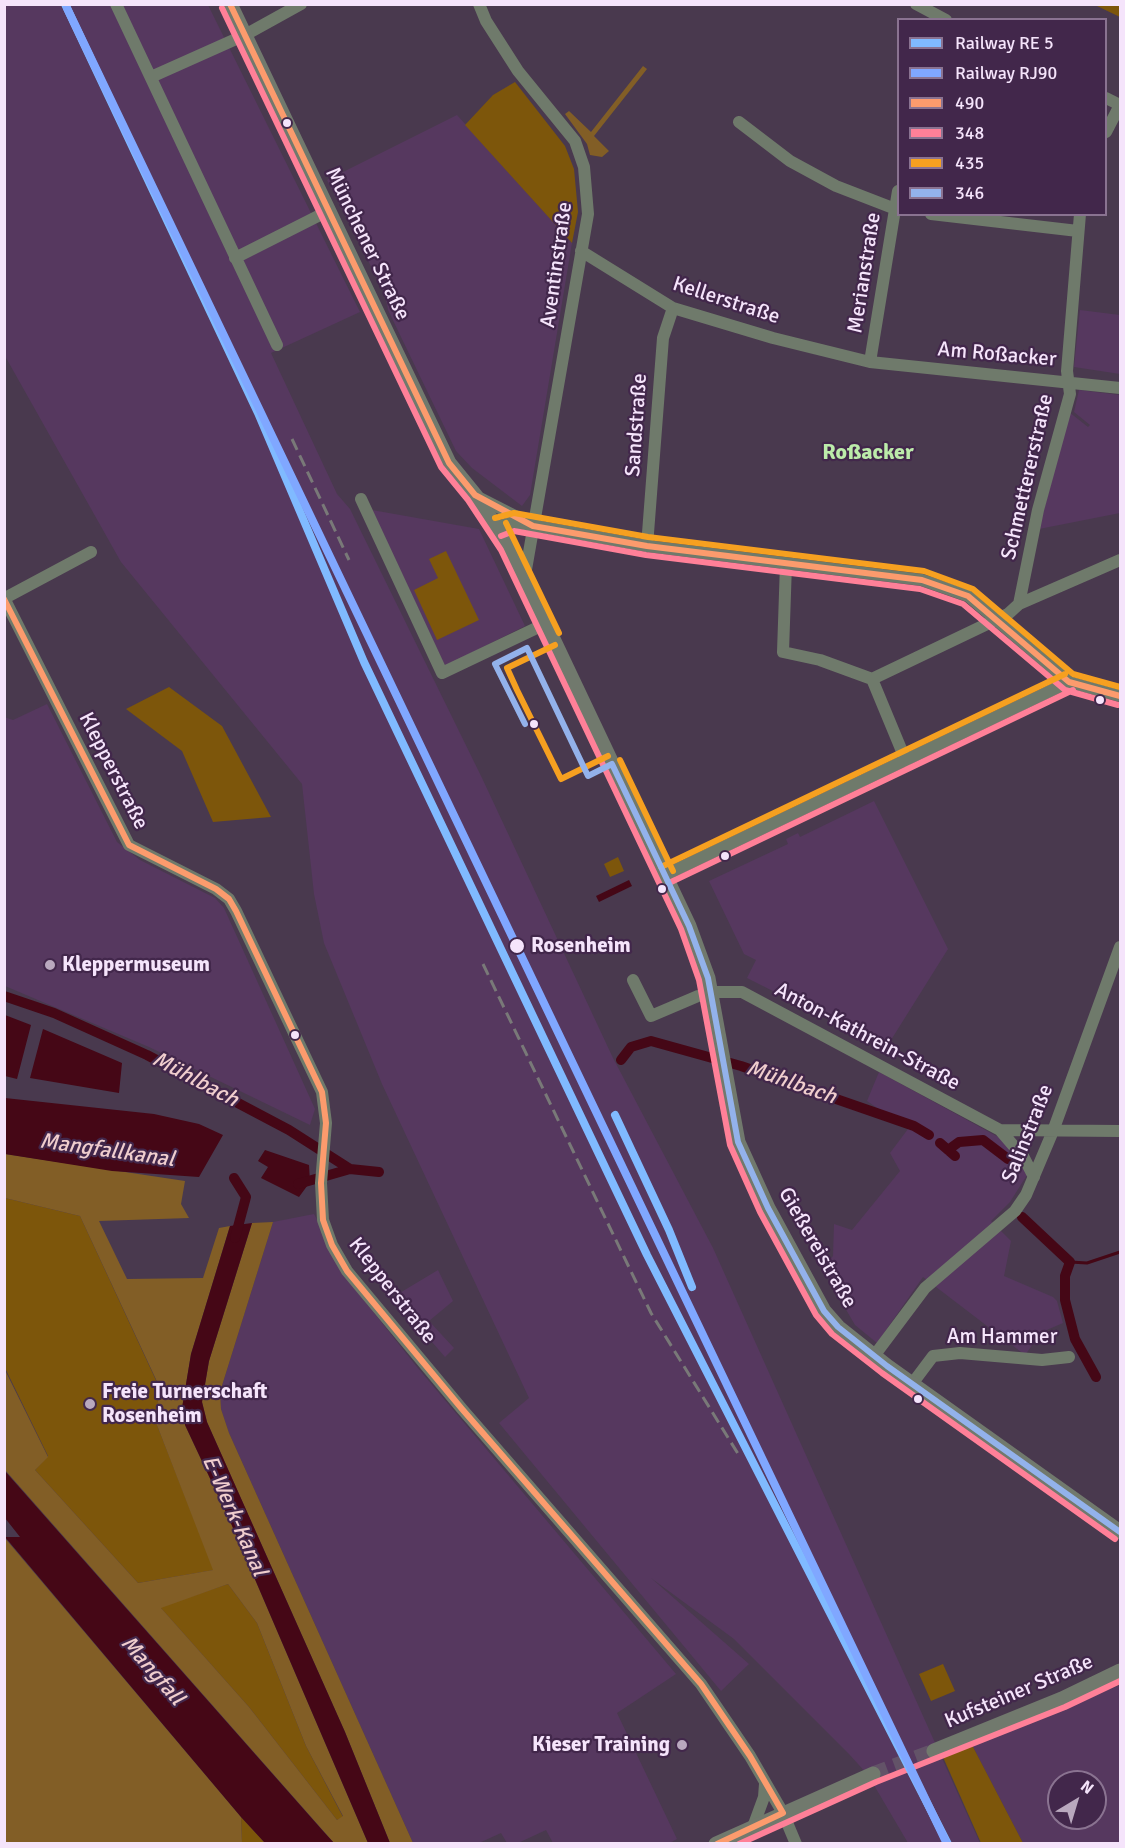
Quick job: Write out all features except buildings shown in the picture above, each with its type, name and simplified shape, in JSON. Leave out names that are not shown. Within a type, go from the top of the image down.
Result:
[{"type":"main road","name":"Münchener Straße","points":[[230,4],[449,462],[498,527],[665,875]]},
{"type":"main road","name":"Gießereistraße","points":[[665,875],[704,962],[705,994],[720,1046],[733,1127],[744,1161],[824,1311],[838,1327],[874,1356],[1120,1532]]},
{"type":"main road","name":"Kufsteiner Straße","points":[[934,1751],[1062,1699],[1120,1671]]},
{"type":"main road","points":[[716,1844],[873,1774]]},
{"type":"street","points":[[116,4],[277,345]]},
{"type":"street","points":[[151,77],[244,35],[301,4]]},
{"type":"street","name":"Aventinstraße","points":[[479,4],[486,21],[518,71],[575,141],[584,167],[588,214],[524,580]]},
{"type":"street","points":[[922,11],[941,18]]},
{"type":"street","points":[[1107,130],[1120,105]]},
{"type":"street","points":[[739,122],[790,161],[836,186],[897,209]]},
{"type":"street","name":"Merianstraße","points":[[870,362],[897,209]]},
{"type":"street","points":[[235,258],[328,211]]},
{"type":"street","points":[[948,216],[1078,231]]},
{"type":"street","name":"Schmettererstraße","points":[[1019,604],[1060,420],[1070,394],[1068,381],[1080,216]]},
{"type":"street","name":"Kellerstraße","points":[[581,251],[673,308],[773,338],[870,362]]},
{"type":"street","name":"Sandstraße","points":[[648,546],[663,338],[673,308]]},
{"type":"street","name":"Am Roßacker","points":[[870,362],[1120,388]]},
{"type":"street","name":"Münchener Straße","points":[[475,495],[533,525]]},
{"type":"street","points":[[361,499],[442,673],[545,624]]},
{"type":"street","name":"Münchener Straße","points":[[498,527],[513,522],[648,546],[922,580],[968,596],[998,619],[1069,682],[1120,696]]},
{"type":"street","points":[[5,598],[91,552]]},
{"type":"street","points":[[872,680],[1008,614],[1019,604],[1120,560]]},
{"type":"street","points":[[786,564],[783,652],[820,660],[872,680],[906,761]]},
{"type":"street","name":"Klepperstraße","points":[[5,598],[129,845],[216,889],[229,899],[259,964],[286,1012],[322,1092],[326,1112],[321,1183],[323,1220],[332,1245],[347,1271],[462,1409],[701,1684],[738,1737],[783,1813],[796,1844]]},
{"type":"street","points":[[665,875],[1069,682]]},
{"type":"street","name":"Salinstraße","points":[[874,1356],[925,1288],[1014,1211],[1034,1178],[1120,947]]},
{"type":"street","points":[[633,980],[651,1016],[705,994]]},
{"type":"street","name":"Anton-Kathrein-Straße","points":[[705,994],[742,993],[1000,1130],[1024,1158],[1034,1178]]},
{"type":"street","name":"Anton-Kathrein-Straße","points":[[1000,1130],[1120,1131]]},
{"type":"street","name":"Am Hammer","points":[[912,1384],[933,1356],[960,1353],[1042,1360],[1069,1357]]},
{"type":"street","points":[[753,1827],[764,1797],[765,1784]]},
{"type":"shaded area","points":[[4,5],[208,5],[360,312],[271,353],[337,494],[350,509],[482,778],[613,1058],[713,1248],[980,1843],[908,1843],[868,1775],[849,1754],[734,1639],[651,1578],[749,1664],[721,1691],[499,1423],[529,1398],[382,1084],[324,943],[314,894],[302,784],[121,562],[5,356]]},
{"type":"shaded area","points":[[1095,5],[1120,5],[1120,17]]},
{"type":"shaded area","points":[[643,66],[647,69],[594,136],[609,151],[602,157],[590,155],[587,144],[565,114],[569,111],[591,132]]},
{"type":"shaded area","points":[[515,82],[565,146],[574,169],[578,212],[572,243],[465,125],[493,95]]},
{"type":"shaded area","points":[[457,115],[572,243],[530,495],[522,506],[472,468],[456,451],[388,310],[385,294],[327,180]]},
{"type":"shaded area","points":[[1080,310],[1120,315],[1120,374],[1074,367]]},
{"type":"shaded area","points":[[1079,390],[1120,395],[1120,513],[1039,529],[1069,412],[1088,427],[1090,425],[1074,412]]},
{"type":"shaded area","points":[[372,510],[479,529],[525,626],[445,666]]},
{"type":"shaded area","points":[[446,551],[479,620],[437,640],[414,590],[438,578],[429,559]]},
{"type":"shaded area","points":[[169,687],[222,726],[271,817],[213,822],[182,751],[126,709]]},
{"type":"shaded area","points":[[47,704],[117,842],[140,860],[215,898],[224,908],[315,1109],[310,1125],[149,1047],[5,986],[4,717],[13,720]]},
{"type":"shaded area","points":[[874,801],[948,949],[886,1048],[747,978],[756,960],[744,954],[709,881],[788,844],[786,839],[798,833],[800,837]]},
{"type":"shaded area","points":[[618,857],[624,871],[610,877],[604,864]]},
{"type":"shaded area","points":[[879,1072],[1000,1138],[1022,1163],[1027,1175],[1010,1202],[991,1221],[1011,1241],[1004,1276],[1053,1297],[1057,1301],[1063,1323],[1042,1332],[1025,1355],[923,1277],[877,1343],[855,1325],[823,1268],[833,1256],[834,1224],[852,1230],[900,1171],[890,1153],[908,1129],[867,1101]]},
{"type":"shaded area","points":[[5,1154],[185,1181],[181,1204],[189,1218],[99,1221],[127,1279],[203,1278],[219,1228],[230,1226],[191,1354],[182,1408],[185,1425],[230,1521],[368,1843],[334,1843],[5,1470],[4,1368],[48,1457],[35,1470],[138,1583],[213,1570],[155,1420],[160,1388],[80,1216],[5,1198]],"holes":[[[228,1584],[257,1623],[306,1746],[343,1816],[337,1820],[249,1707],[161,1608]]]},
{"type":"shaded area","name":"Freie Turnerschaft Rosenheim","points":[[5,1198],[80,1216],[160,1389],[155,1420],[214,1570],[138,1583],[35,1470],[48,1456],[5,1368]]},
{"type":"shaded area","points":[[314,1214],[355,1289],[417,1367],[676,1674],[617,1713],[677,1839],[668,1844],[553,1843],[546,1830],[518,1843],[507,1843],[501,1833],[479,1843],[413,1843],[229,1433],[221,1409],[220,1392],[273,1222]]},
{"type":"shaded area","points":[[273,1222],[220,1392],[221,1409],[229,1433],[413,1843],[390,1843],[345,1732],[207,1422],[202,1402],[209,1361],[252,1223]]},
{"type":"shaded area","points":[[438,1270],[453,1301],[429,1321],[454,1348],[445,1357],[393,1297]]},
{"type":"shaded area","points":[[4,1537],[241,1817],[242,1843],[5,1843]]},
{"type":"shaded area","points":[[228,1584],[257,1623],[306,1746],[343,1817],[337,1820],[249,1707],[160,1607]]},
{"type":"shaded area","points":[[943,1664],[955,1691],[931,1701],[919,1674]]},
{"type":"shaded area","points":[[1120,1685],[1120,1843],[1023,1843],[972,1745]]},
{"type":"shaded area","points":[[972,1745],[1023,1843],[981,1843],[943,1757]]},
{"type":"shaded area","points":[[241,1817],[265,1843],[242,1843]]},
{"type":"water","points":[[629,880],[632,886],[599,902],[596,896]]},
{"type":"water","points":[[5,1015],[31,1025],[17,1079],[5,1076]]},
{"type":"water","points":[[43,1029],[122,1063],[119,1093],[30,1078]]},
{"type":"water","name":"Mangfallkanal","points":[[5,1098],[154,1114],[199,1124],[223,1135],[199,1177],[112,1171],[5,1154]]},
{"type":"water","points":[[265,1150],[309,1165],[310,1182],[299,1197],[261,1178],[268,1167],[258,1161]]},
{"type":"water","points":[[252,1223],[209,1361],[202,1402],[207,1422],[345,1732],[390,1843],[368,1843],[230,1521],[185,1425],[182,1408],[191,1354],[230,1226]]},
{"type":"water","name":"Mangfall","points":[[4,1470],[334,1843],[265,1843],[241,1817],[5,1537],[20,1537],[5,1518]]},
{"type":"waterway","name":"Mühlbach","points":[[4,996],[54,1013],[147,1055],[289,1130],[350,1169],[379,1172]]},
{"type":"waterway","name":"Mühlbach","points":[[621,1060],[631,1047],[651,1041],[741,1066],[914,1126],[929,1135]]},
{"type":"waterway","name":"Mühlbach","points":[[948,1150],[959,1142],[983,1140],[1008,1159]]},
{"type":"waterway","name":"Mühlbach","points":[[940,1143],[955,1156]]},
{"type":"waterway","points":[[298,1184],[350,1169]]},
{"type":"waterway","name":"E-Werk-Kanal","points":[[234,1178],[246,1197],[235,1238]]},
{"type":"waterway","points":[[1022,1217],[1070,1262],[1065,1276],[1065,1300],[1075,1339],[1096,1377]]},
{"type":"waterway","name":"Mühlbach","points":[[1070,1262],[1087,1263],[1120,1252]]},
{"type":"tunnel","points":[[873,1774],[934,1751]]},
{"type":"railway","points":[[292,439],[349,560]]},
{"type":"railway","points":[[483,964],[651,1313],[740,1457]]},
{"type":"transit line","points":[[65,4],[258,413],[364,662],[647,1255],[948,1844]]},
{"type":"transit line","name":"490","points":[[230,4],[449,463],[475,495],[533,526],[647,546],[922,580],[968,596],[1069,682],[1120,696]]},
{"type":"transit line","name":"348","points":[[222,8],[441,467],[468,500],[501,550],[681,929],[699,980],[730,1145],[760,1212],[816,1315],[832,1334],[882,1373],[1115,1539]]},
{"type":"transit line","name":"435","points":[[495,518],[514,513],[648,537],[924,571],[973,589],[1073,674],[1120,687]]},
{"type":"transit line","name":"435","points":[[506,523],[559,633]]},
{"type":"transit line","name":"348","points":[[501,536],[514,531],[646,555],[920,589],[963,604],[1065,690],[1118,705]]},
{"type":"transit line","name":"490","points":[[4,599],[129,845],[216,889],[229,899],[236,911],[322,1092],[326,1123],[321,1183],[323,1220],[332,1245],[347,1271],[462,1409],[701,1684],[750,1756],[783,1813]]},
{"type":"transit line","name":"435","points":[[555,645],[507,668],[517,690],[561,779],[608,756]]},
{"type":"transit line","name":"346","points":[[525,724],[495,664],[527,648],[588,776],[612,764],[689,926],[708,978],[738,1142],[768,1208],[824,1311],[838,1327],[887,1366],[1120,1532]]},
{"type":"transit line","name":"435","points":[[661,867],[1065,674]]},
{"type":"transit line","name":"348","points":[[669,883],[1073,690]]},
{"type":"transit line","name":"435","points":[[620,760],[673,871]]},
{"type":"transit line","points":[[615,1115],[669,1230],[692,1287]]},
{"type":"transit line","name":"348","points":[[739,1844],[876,1782],[1065,1707],[1120,1681]]},
{"type":"transit line","name":"490","points":[[717,1844],[783,1813]]},
{"type":"rail line","name":"RJ90","points":[[67,8],[947,1844]]},
{"type":"place","name":"Rosenheim","points":[[517,946]]},
{"type":"place","name":"Kleppermuseum","points":[[50,965]]},
{"type":"place","name":"Freie Turnerschaft Rosenheim","points":[[90,1404]]},
{"type":"place","name":"Kieser Training","points":[[682,1745]]},
{"type":"district","name":"Roßacker","points":[[868,453]]}]
